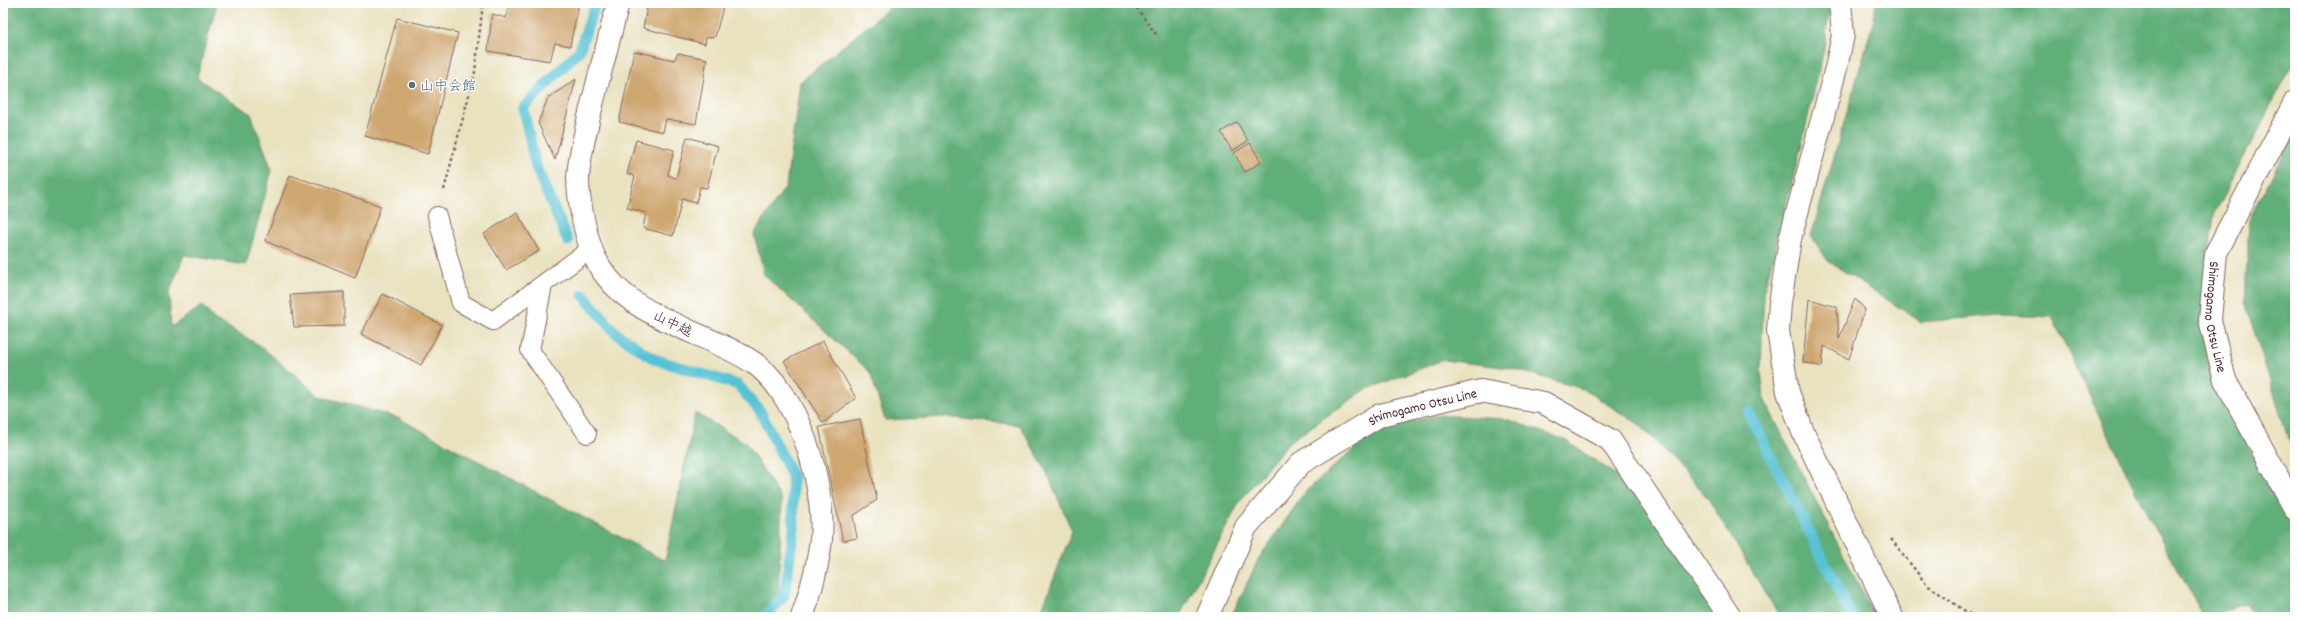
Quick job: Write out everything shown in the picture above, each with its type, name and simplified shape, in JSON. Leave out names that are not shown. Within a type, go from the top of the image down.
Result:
[{"type":"street","name":"山中越","points":[[618,3],[583,143],[578,179],[581,207],[592,248],[596,260],[611,283],[628,297],[655,315],[752,361],[774,382],[788,403],[801,431],[814,473],[820,504],[821,537],[815,579],[802,617]]},
{"type":"street","points":[[1840,3],[1842,35],[1839,55],[1790,239],[1780,303],[1778,331],[1788,392],[1803,432],[1892,617]]},
{"type":"street","name":"Shimogamo Otsu Line","points":[[2295,102],[2216,253],[2210,320],[2225,380],[2295,509]]},
{"type":"street","name":"Shimogamo Otsu Line","points":[[1207,617],[1246,527],[1300,463],[1380,415],[1482,391],[1544,403],[1610,440],[1730,617]]},
{"type":"lane","points":[[437,216],[461,303],[493,321],[592,248]]},
{"type":"lane","points":[[543,285],[530,350],[587,434]]},
{"type":"path","points":[[437,216],[475,72],[483,3]]},
{"type":"path","points":[[1133,3],[1158,37]]},
{"type":"path","points":[[1888,535],[1927,585],[1974,617]]},
{"type":"green space","points":[[3,3],[217,3],[197,78],[251,114],[272,170],[246,265],[184,255],[169,293],[171,327],[202,306],[214,319],[259,345],[320,396],[398,418],[665,561],[695,413],[746,443],[782,500],[778,595],[774,617],[3,617]]},
{"type":"green space","points":[[895,3],[1827,3],[1830,7],[1824,49],[1801,147],[1764,291],[1761,371],[1764,399],[1875,617],[1780,617],[1707,497],[1640,425],[1583,389],[1510,368],[1443,360],[1365,390],[1288,443],[1240,501],[1179,617],[1039,617],[1072,531],[1047,473],[1020,425],[945,417],[885,420],[870,372],[764,275],[754,234],[786,186],[800,82]]},
{"type":"green space","points":[[1876,3],[2295,3],[2295,59],[2214,215],[2203,299],[2223,393],[2263,477],[2295,534],[2295,617],[2255,617],[2245,604],[2204,617],[2140,501],[2052,317],[1999,315],[1921,322],[1828,261],[1811,236],[1873,23]]},
{"type":"green space","points":[[2295,133],[2295,448],[2288,437],[2245,303],[2249,219]]},
{"type":"green space","points":[[1439,415],[1506,419],[1565,440],[1634,487],[1720,617],[1231,617],[1259,558],[1306,491],[1377,429]]},
{"type":"building","points":[[509,3],[579,3],[570,46],[555,43],[550,61],[488,51],[492,14],[506,18]]},
{"type":"building","points":[[648,3],[731,3],[730,5],[724,4],[715,37],[706,37],[705,44],[643,28]]},
{"type":"building","name":"山中会館","points":[[397,18],[458,33],[428,154],[365,136]]},
{"type":"building","points":[[634,51],[674,60],[678,53],[707,59],[696,124],[666,119],[663,132],[619,122]]},
{"type":"building","points":[[576,79],[555,160],[538,123],[548,98]]},
{"type":"building","points":[[1237,122],[1248,141],[1232,151],[1221,132]]},
{"type":"building","points":[[687,137],[718,146],[707,188],[700,187],[696,203],[682,199],[673,236],[643,228],[646,213],[627,208],[635,176],[627,174],[636,140],[674,150],[668,175],[676,178]]},
{"type":"building","points":[[1250,143],[1261,162],[1245,172],[1234,153]]},
{"type":"building","points":[[290,175],[381,206],[355,278],[265,241]]},
{"type":"building","points":[[517,212],[539,251],[506,270],[484,234]]},
{"type":"building","points":[[344,292],[344,326],[294,327],[290,295]]},
{"type":"building","points":[[383,294],[442,325],[421,365],[361,334]]},
{"type":"building","points":[[1809,299],[1837,307],[1839,339],[1855,299],[1865,309],[1849,359],[1824,346],[1822,367],[1803,362]]},
{"type":"building","points":[[823,341],[856,398],[823,423],[784,361]]},
{"type":"building","points":[[860,419],[877,500],[853,516],[857,538],[843,541],[819,427]]},
{"type":"waterway","points":[[568,241],[536,167],[523,108],[579,51],[596,3]]},
{"type":"waterway","points":[[583,295],[617,334],[654,359],[738,385],[760,411],[792,476],[794,528],[784,596],[765,617]]},
{"type":"waterway","points":[[1749,413],[1852,617]]},
{"type":"place","name":"山中会館","points":[[412,85]]}]
